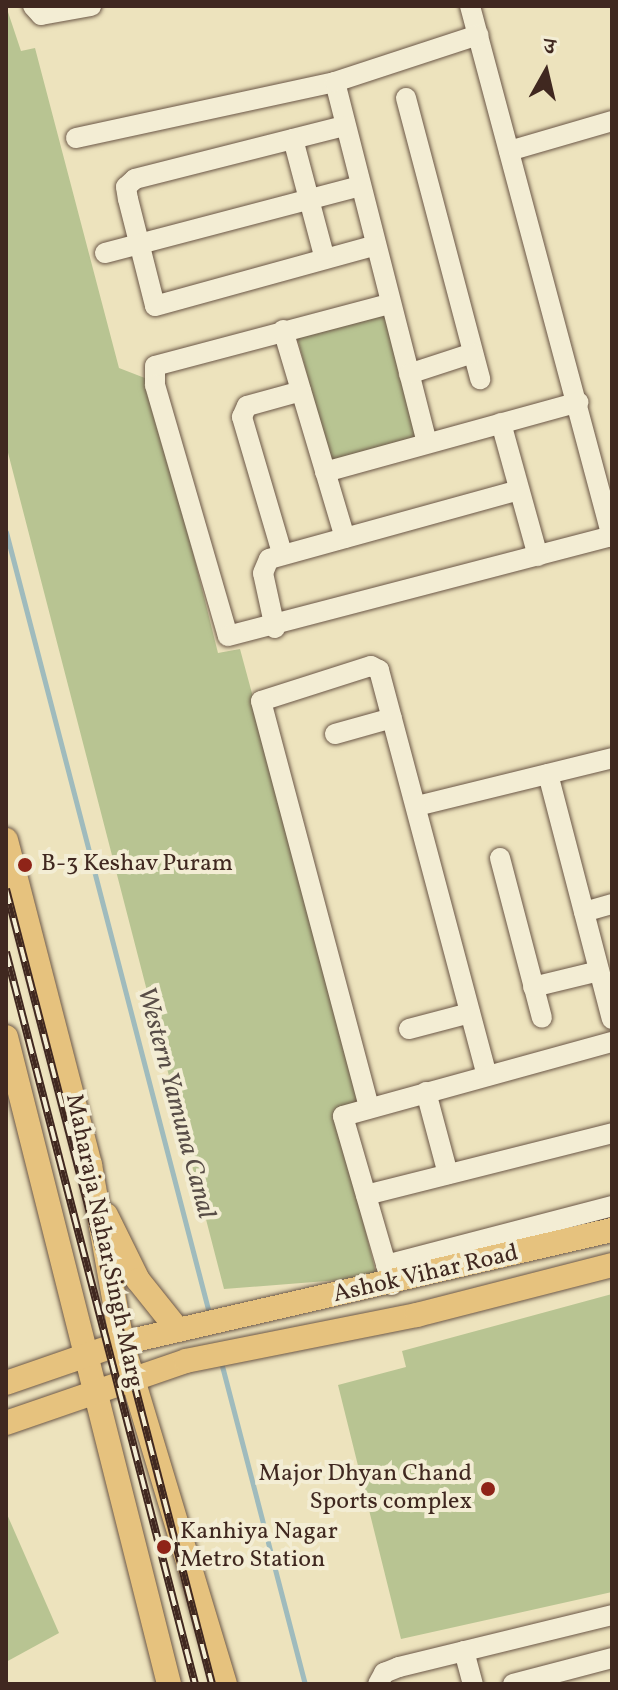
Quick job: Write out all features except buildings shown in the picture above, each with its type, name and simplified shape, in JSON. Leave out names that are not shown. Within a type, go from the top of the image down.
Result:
[{"type":"main road","name":"Maharaja Nahar Singh Marg","points":[[6,840],[93,1192],[131,1378],[225,1684]]},
{"type":"main road","name":"Maharaja Nahar Singh Marg","points":[[6,1037],[98,1389],[169,1684]]},
{"type":"main road","points":[[93,1192],[138,1280],[178,1330]]},
{"type":"main road","name":"Ashok Vihar Road","points":[[6,1383],[122,1343],[239,1317],[389,1275],[612,1230]]},
{"type":"main road","name":"Ashok Vihar Road","points":[[6,1423],[186,1361],[417,1315],[612,1265]]},
{"type":"street","points":[[33,6],[41,15],[91,6]]},
{"type":"street","points":[[389,304],[155,366],[155,385],[225,632],[233,637],[612,536],[579,402],[470,6]]},
{"type":"street","points":[[76,138],[335,82],[478,35]]},
{"type":"street","points":[[335,82],[357,187],[427,442]]},
{"type":"street","points":[[406,98],[480,379]]},
{"type":"street","points":[[509,151],[612,121]]},
{"type":"street","points":[[344,126],[130,181],[139,244],[155,306],[373,246]]},
{"type":"street","points":[[293,139],[325,259]]},
{"type":"street","points":[[105,253],[357,187]]},
{"type":"street","points":[[283,330],[345,538]]},
{"type":"street","points":[[409,374],[473,353]]},
{"type":"street","points":[[282,553],[242,417],[247,406],[301,391]]},
{"type":"street","points":[[325,472],[579,402]]},
{"type":"street","points":[[501,423],[538,556]]},
{"type":"street","points":[[275,628],[263,565],[282,553],[519,490]]},
{"type":"street","points":[[369,1107],[261,701],[371,666],[379,670],[487,1076]]},
{"type":"street","points":[[335,734],[392,718]]},
{"type":"street","points":[[417,806],[612,758]]},
{"type":"street","points":[[548,774],[612,1019]]},
{"type":"street","points":[[500,858],[542,1018]]},
{"type":"street","points":[[584,912],[612,904]]},
{"type":"street","points":[[533,987],[599,971]]},
{"type":"street","points":[[409,1029],[470,1013]]},
{"type":"street","points":[[612,1042],[346,1113],[343,1121],[389,1275],[612,1206]]},
{"type":"street","points":[[426,1092],[448,1174]]},
{"type":"street","points":[[366,1195],[612,1133]]},
{"type":"street","points":[[378,1684],[399,1667],[612,1615]]},
{"type":"street","points":[[464,1651],[473,1684]]},
{"type":"street","points":[[513,1684],[612,1658]]},
{"type":"green space","points":[[6,6],[21,51],[35,48],[119,368],[150,380],[218,653],[240,649],[362,1100],[335,1110],[377,1277],[224,1289],[6,445]]},
{"type":"green space","points":[[385,310],[419,437],[330,460],[296,334]]},
{"type":"green space","name":"Major Dhyan Chand Sports complex","points":[[612,1294],[612,1592],[401,1639],[338,1385],[406,1367],[402,1351]]},
{"type":"green space","points":[[6,1512],[59,1633],[6,1662]]},
{"type":"waterway","name":"Western Yamuna Canal","points":[[6,532],[210,1317]]},
{"type":"waterway","name":"Western Yamuna Canal","points":[[221,1362],[305,1684]]},
{"type":"railway","points":[[6,889],[212,1684]]},
{"type":"railway","points":[[6,952],[195,1684]]},
{"type":"place","name":"B-3 Keshav Puram","points":[[25,865]]},
{"type":"place","name":"Major Dhyan Chand Sports complex","points":[[488,1489]]},
{"type":"place","name":"Kanhiya Nagar Metro Station","points":[[164,1547]]}]
